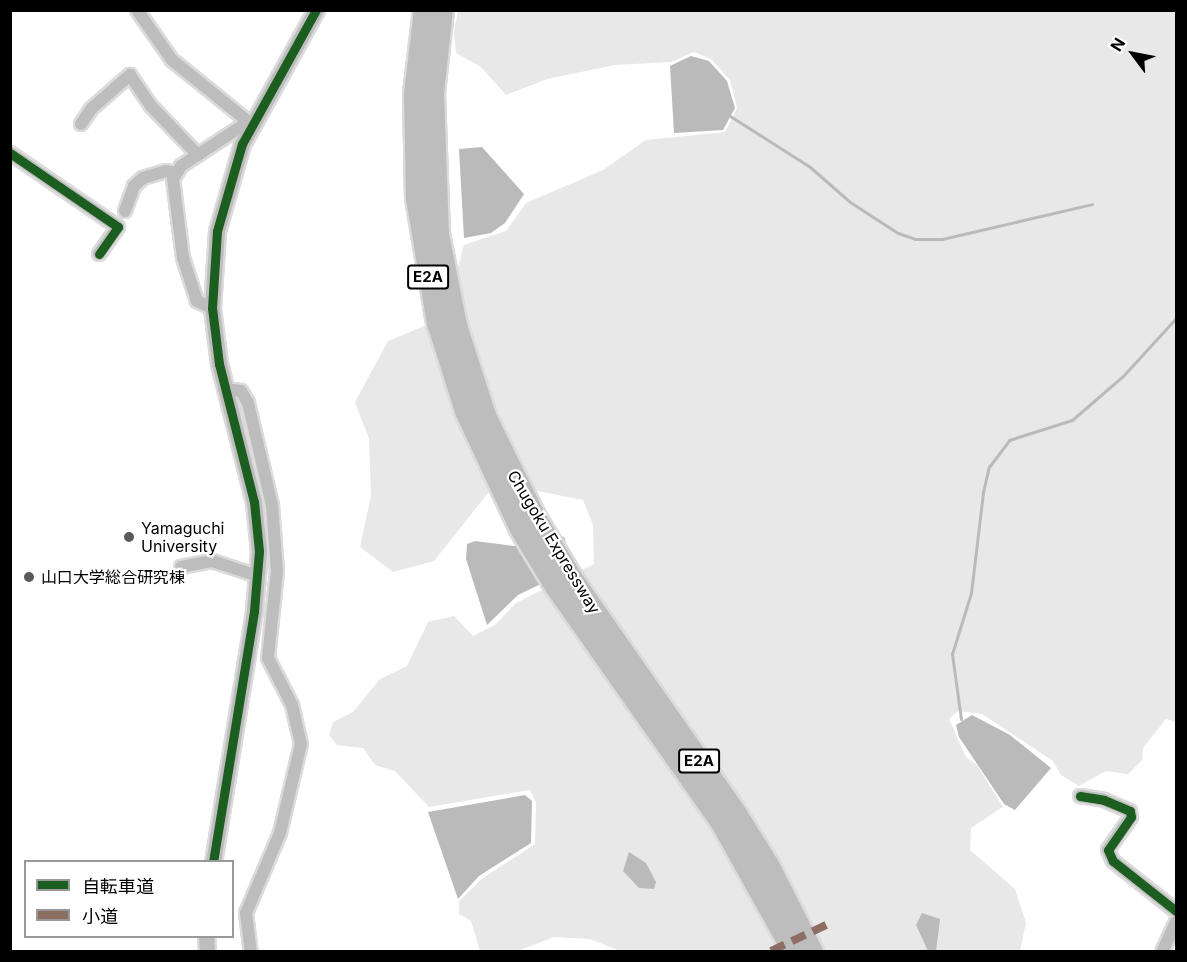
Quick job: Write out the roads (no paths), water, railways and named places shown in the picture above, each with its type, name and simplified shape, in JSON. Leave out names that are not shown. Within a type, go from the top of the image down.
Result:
[{"type":"highway","name":"Chugoku Expressway","points":[[425,10],[415,94],[417,198],[429,278],[446,353],[462,402],[528,522],[565,583],[722,823],[794,951]]},
{"type":"highway","name":"Chugoku Expressway","points":[[442,10],[433,93],[432,141],[438,234],[449,294],[485,416],[528,522]]},
{"type":"highway","name":"Chugoku Expressway","points":[[565,583],[736,814],[769,867],[812,951]]},
{"type":"street","points":[[137,10],[172,60],[250,123]]},
{"type":"street","points":[[213,860],[258,576],[254,502],[224,389],[212,308],[214,257],[222,204],[250,123],[316,10]]},
{"type":"street","points":[[81,124],[92,109],[130,75],[151,106],[198,155]]},
{"type":"street","points":[[212,308],[197,301],[183,258],[173,192],[175,173],[198,155],[250,123]]},
{"type":"street","points":[[10,153],[118,227],[99,254]]},
{"type":"street","points":[[125,211],[134,186],[143,178],[166,171],[175,173]]},
{"type":"street","points":[[224,389],[241,391],[248,403],[272,505],[277,571],[268,658],[292,705],[301,744],[278,842],[246,913],[251,951]]},
{"type":"street","points":[[181,567],[212,561],[258,576]]},
{"type":"street","points":[[1080,796],[1104,800],[1130,811],[1131,817],[1108,850],[1113,861],[1176,911]]},
{"type":"street","points":[[1162,951],[1176,922]]},
{"type":"waterway","points":[[730,116],[810,167],[850,202],[898,233],[915,239],[942,239],[1092,204]]},
{"type":"waterway","points":[[961,719],[952,654],[971,593],[983,492],[989,467],[1009,440],[1072,420],[1123,376],[1176,318]]},
{"type":"place","name":"Yamaguchi University","points":[[129,537]]},
{"type":"place","name":"山口大学総合研究棟","points":[[29,577]]}]
